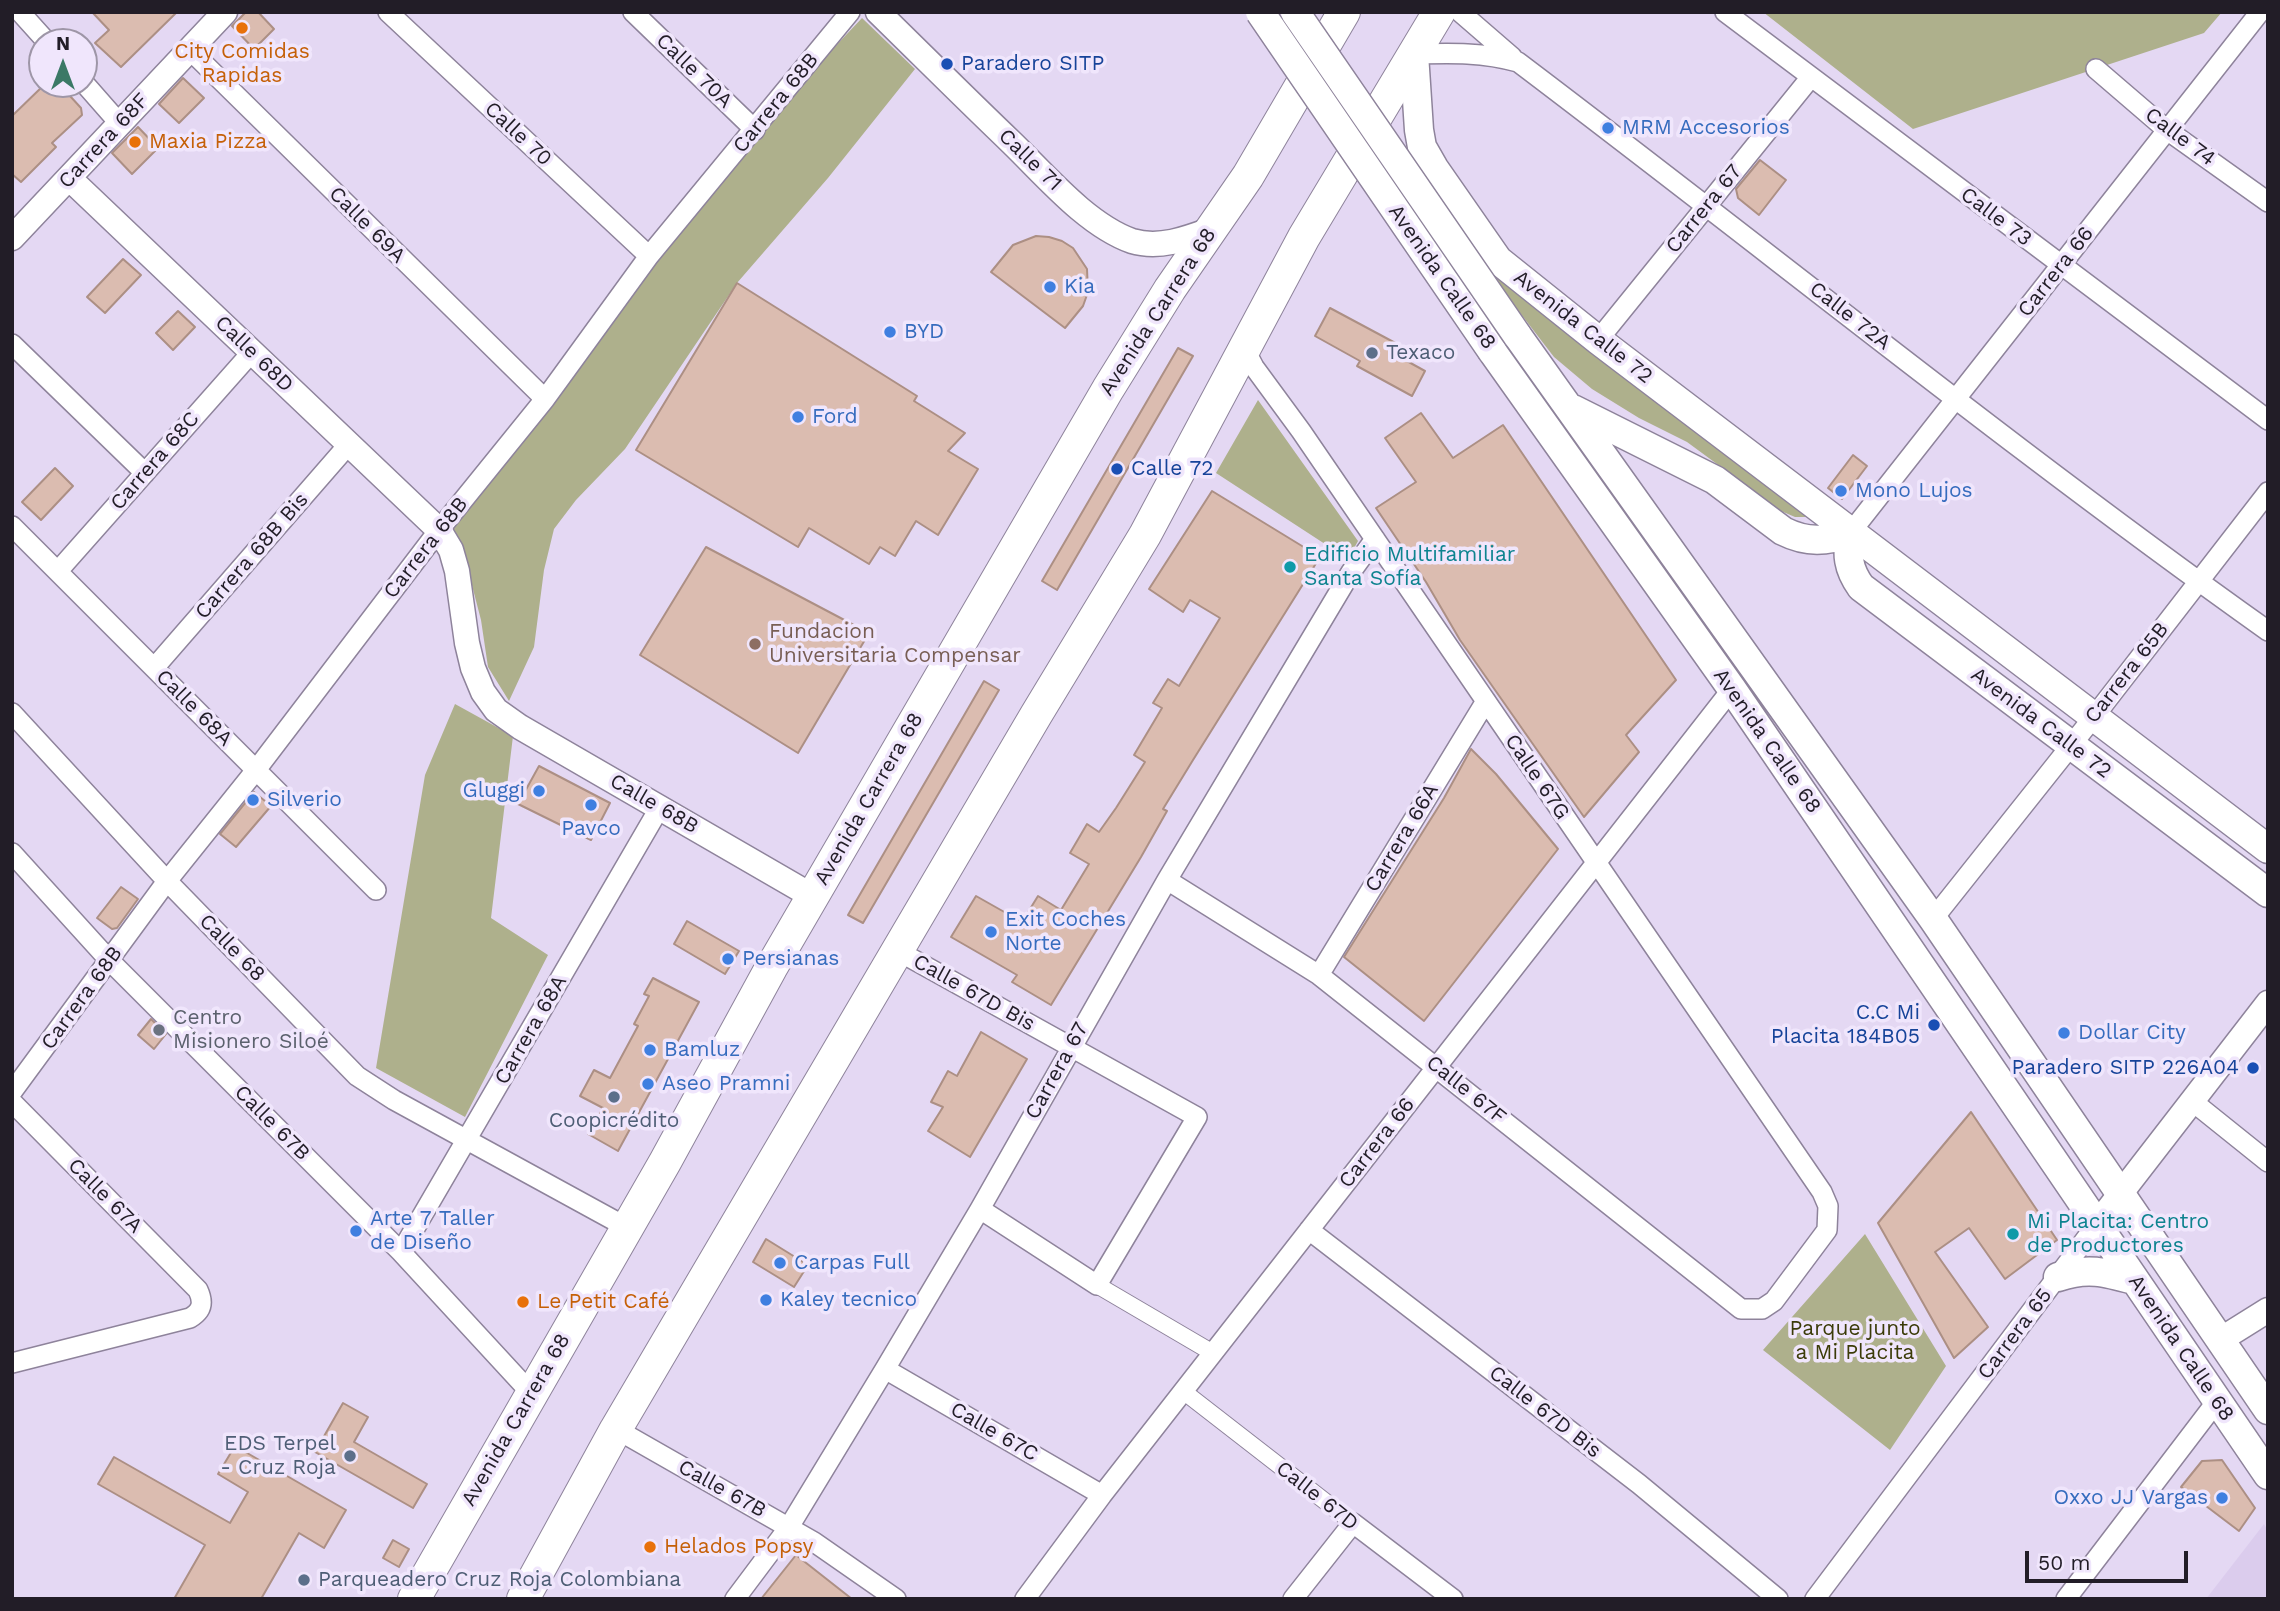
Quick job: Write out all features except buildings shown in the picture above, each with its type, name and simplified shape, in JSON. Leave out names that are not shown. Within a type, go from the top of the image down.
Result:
[{"type":"main road","name":"Avenida Calle 68","points":[[1260,12],[1492,351],[1732,689],[2268,1475]]},
{"type":"main road","name":"Avenida Calle 68","points":[[1295,12],[1517,335],[1933,919],[2268,1410]]},
{"type":"main road","name":"Avenida Carrera 68","points":[[414,1599],[628,1228],[750,1004],[1108,389],[1170,289],[1248,176],[1344,12]]},
{"type":"main road","points":[[523,1599],[615,1429],[1145,535],[1322,205],[1440,12]]},
{"type":"main road","name":"Avenida Calle 72","points":[[1414,54],[1422,147],[1498,260],[1598,341],[2268,849]]},
{"type":"main road","points":[[1569,407],[1715,480],[1783,531],[1796,537],[1824,541],[1851,533]]},
{"type":"main road","name":"Avenida Calle 72","points":[[1851,533],[1847,549],[1848,562],[1852,575],[1861,587],[2268,893]]},
{"type":"main road","points":[[2058,1277],[2077,1271],[2095,1271],[2134,1280]]},
{"type":"street","points":[[20,12],[34,28]]},
{"type":"street","name":"Carrera 68F","points":[[12,239],[225,12]]},
{"type":"street","name":"Calle 70","points":[[388,12],[649,256]]},
{"type":"street","name":"Calle 70A","points":[[633,12],[755,130]]},
{"type":"street","name":"Carrera 68B","points":[[12,1092],[167,881],[256,770],[439,530],[545,400],[649,256],[850,12]]},
{"type":"street","name":"Calle 71","points":[[878,12],[1075,204],[1111,232],[1135,242],[1158,244],[1175,242],[1210,230]]},
{"type":"street","points":[[1460,12],[1518,62]]},
{"type":"street","name":"Calle 73","points":[[1725,12],[2268,420]]},
{"type":"street","name":"Carrera 66","points":[[1851,533],[2260,12]]},
{"type":"street","name":"Calle 69A","points":[[190,50],[545,400]]},
{"type":"street","name":"Calle 72A","points":[[1414,54],[1466,52],[1490,54],[1518,62],[1956,399],[2268,631]]},
{"type":"street","name":"Calle 74","points":[[2096,69],[2167,130],[2268,202]]},
{"type":"street","name":"Carrera 67","points":[[1598,341],[1811,77]]},
{"type":"street","points":[[97,98],[120,124]]},
{"type":"street","name":"Calle 68D","points":[[69,178],[439,530]]},
{"type":"street","points":[[12,344],[145,473]]},
{"type":"street","name":"Calle 67G","points":[[1244,348],[1254,367],[1822,1192],[1828,1206],[1827,1230],[1774,1301],[1754,1311]]},
{"type":"street","name":"Carrera 68C","points":[[58,571],[251,352]]},
{"type":"street","name":"Carrera 68B Bis","points":[[155,668],[349,444]]},
{"type":"street","name":"Carrera 65B","points":[[1933,919],[2268,492]]},
{"type":"street","name":"Calle 68A","points":[[12,526],[376,890]]},
{"type":"street","name":"Calle 68B","points":[[439,530],[451,550],[457,571],[473,668],[496,710],[520,727],[813,896]]},
{"type":"street","name":"Carrera 67","points":[[735,1599],[789,1527],[885,1370],[1167,880],[1351,572],[1374,539]]},
{"type":"street","name":"Carrera 66","points":[[1025,1599],[1102,1495],[1732,689]]},
{"type":"street","name":"Carrera 66A","points":[[1319,975],[1486,701]]},
{"type":"street","name":"Calle 68","points":[[12,713],[167,881],[357,1076],[394,1100],[628,1228]]},
{"type":"street","name":"Carrera 68A","points":[[401,1252],[660,807]]},
{"type":"street","name":"Calle 67B","points":[[12,853],[110,961],[401,1252],[531,1393]]},
{"type":"street","name":"Calle 67F","points":[[1167,880],[1319,975],[1437,1066],[1729,1301],[1741,1309],[1754,1311]]},
{"type":"street","name":"Calle 67D Bis","points":[[898,951],[1197,1117],[1097,1285]]},
{"type":"street","name":"Carrera 65","points":[[1815,1599],[2097,1224],[2268,1003]]},
{"type":"street","points":[[2192,1101],[2268,1162]]},
{"type":"street","name":"Calle 67A","points":[[12,1102],[198,1290],[202,1298],[202,1306],[190,1318],[12,1363]]},
{"type":"street","points":[[980,1209],[1097,1285],[1213,1353]]},
{"type":"street","name":"Calle 67D Bis","points":[[1309,1230],[1639,1484],[1778,1599]]},
{"type":"street","points":[[2220,1340],[2268,1310]]},
{"type":"street","name":"Calle 67C","points":[[885,1370],[1102,1495]]},
{"type":"street","name":"Calle 67D","points":[[1183,1391],[1453,1599]]},
{"type":"street","points":[[2066,1599],[2217,1401]]},
{"type":"street","name":"Calle 67B","points":[[615,1429],[789,1527],[896,1599]]},
{"type":"street","points":[[1293,1599],[1353,1523]]},
{"type":"shaded area","points":[[2264,1524],[2268,1531],[2268,1599],[2206,1599]]},
{"type":"green space","points":[[1763,12],[2222,12],[2204,33],[1913,129]]},
{"type":"green space","points":[[862,18],[915,69],[828,178],[737,283],[625,449],[576,500],[554,529],[544,570],[534,647],[509,701],[488,667],[481,620],[467,566],[450,526],[654,260],[828,54]]},
{"type":"green space","points":[[1491,271],[1603,362],[1808,517],[1795,517],[1781,511],[1687,442],[1639,418],[1592,389],[1554,357]]},
{"type":"green space","points":[[1258,400],[1358,541],[1348,559],[1216,473]]},
{"type":"green space","points":[[455,704],[513,736],[491,918],[548,955],[465,1117],[376,1068],[425,775]]},
{"type":"green space","name":"Parque junto a Mi Placita","points":[[1865,1234],[1946,1366],[1890,1450],[1763,1350]]},
{"type":"place","name":"City Comidas Rapidas","points":[[242,28]]},
{"type":"place","name":"Paradero SITP","points":[[947,64]]},
{"type":"place","name":"MRM Accesorios","points":[[1608,128]]},
{"type":"place","name":"Maxia Pizza","points":[[135,142]]},
{"type":"place","name":"Kia","points":[[1050,287]]},
{"type":"place","name":"BYD","points":[[890,332]]},
{"type":"place","name":"Texaco","points":[[1372,353]]},
{"type":"place","name":"Ford","points":[[798,417]]},
{"type":"place","name":"Calle 72","points":[[1117,469]]},
{"type":"place","name":"Mono Lujos","points":[[1841,491]]},
{"type":"place","name":"Edificio Multifamiliar Santa Sofía","points":[[1290,567]]},
{"type":"place","name":"Fundacion Universitaria Compensar","points":[[755,644]]},
{"type":"place","name":"Gluggi","points":[[539,791]]},
{"type":"place","name":"Silverio","points":[[253,800]]},
{"type":"place","name":"Pavco","points":[[591,805]]},
{"type":"place","name":"Exit Coches Norte","points":[[991,932]]},
{"type":"place","name":"Persianas","points":[[728,959]]},
{"type":"place","name":"C.C Mi Placita 184B05","points":[[1934,1025]]},
{"type":"place","name":"Centro Misionero Siloé","points":[[159,1030]]},
{"type":"place","name":"Dollar City","points":[[2064,1033]]},
{"type":"place","name":"Bamluz","points":[[650,1050]]},
{"type":"place","name":"Paradero SITP 226A04","points":[[2253,1068]]},
{"type":"place","name":"Aseo Pramni","points":[[648,1084]]},
{"type":"place","name":"Coopicrédito","points":[[614,1097]]},
{"type":"place","name":"Arte 7 Taller de Diseño","points":[[356,1231]]},
{"type":"place","name":"Mi Placita: Centro de Productores","points":[[2013,1234]]},
{"type":"place","name":"Carpas Full","points":[[780,1263]]},
{"type":"place","name":"Kaley tecnico","points":[[766,1300]]},
{"type":"place","name":"Le Petit Café","points":[[523,1302]]},
{"type":"place","name":"EDS Terpel - Cruz Roja","points":[[350,1456]]},
{"type":"place","name":"Oxxo JJ Vargas","points":[[2222,1498]]},
{"type":"place","name":"Helados Popsy","points":[[650,1547]]},
{"type":"place","name":"Parqueadero Cruz Roja Colombiana","points":[[304,1580]]}]
